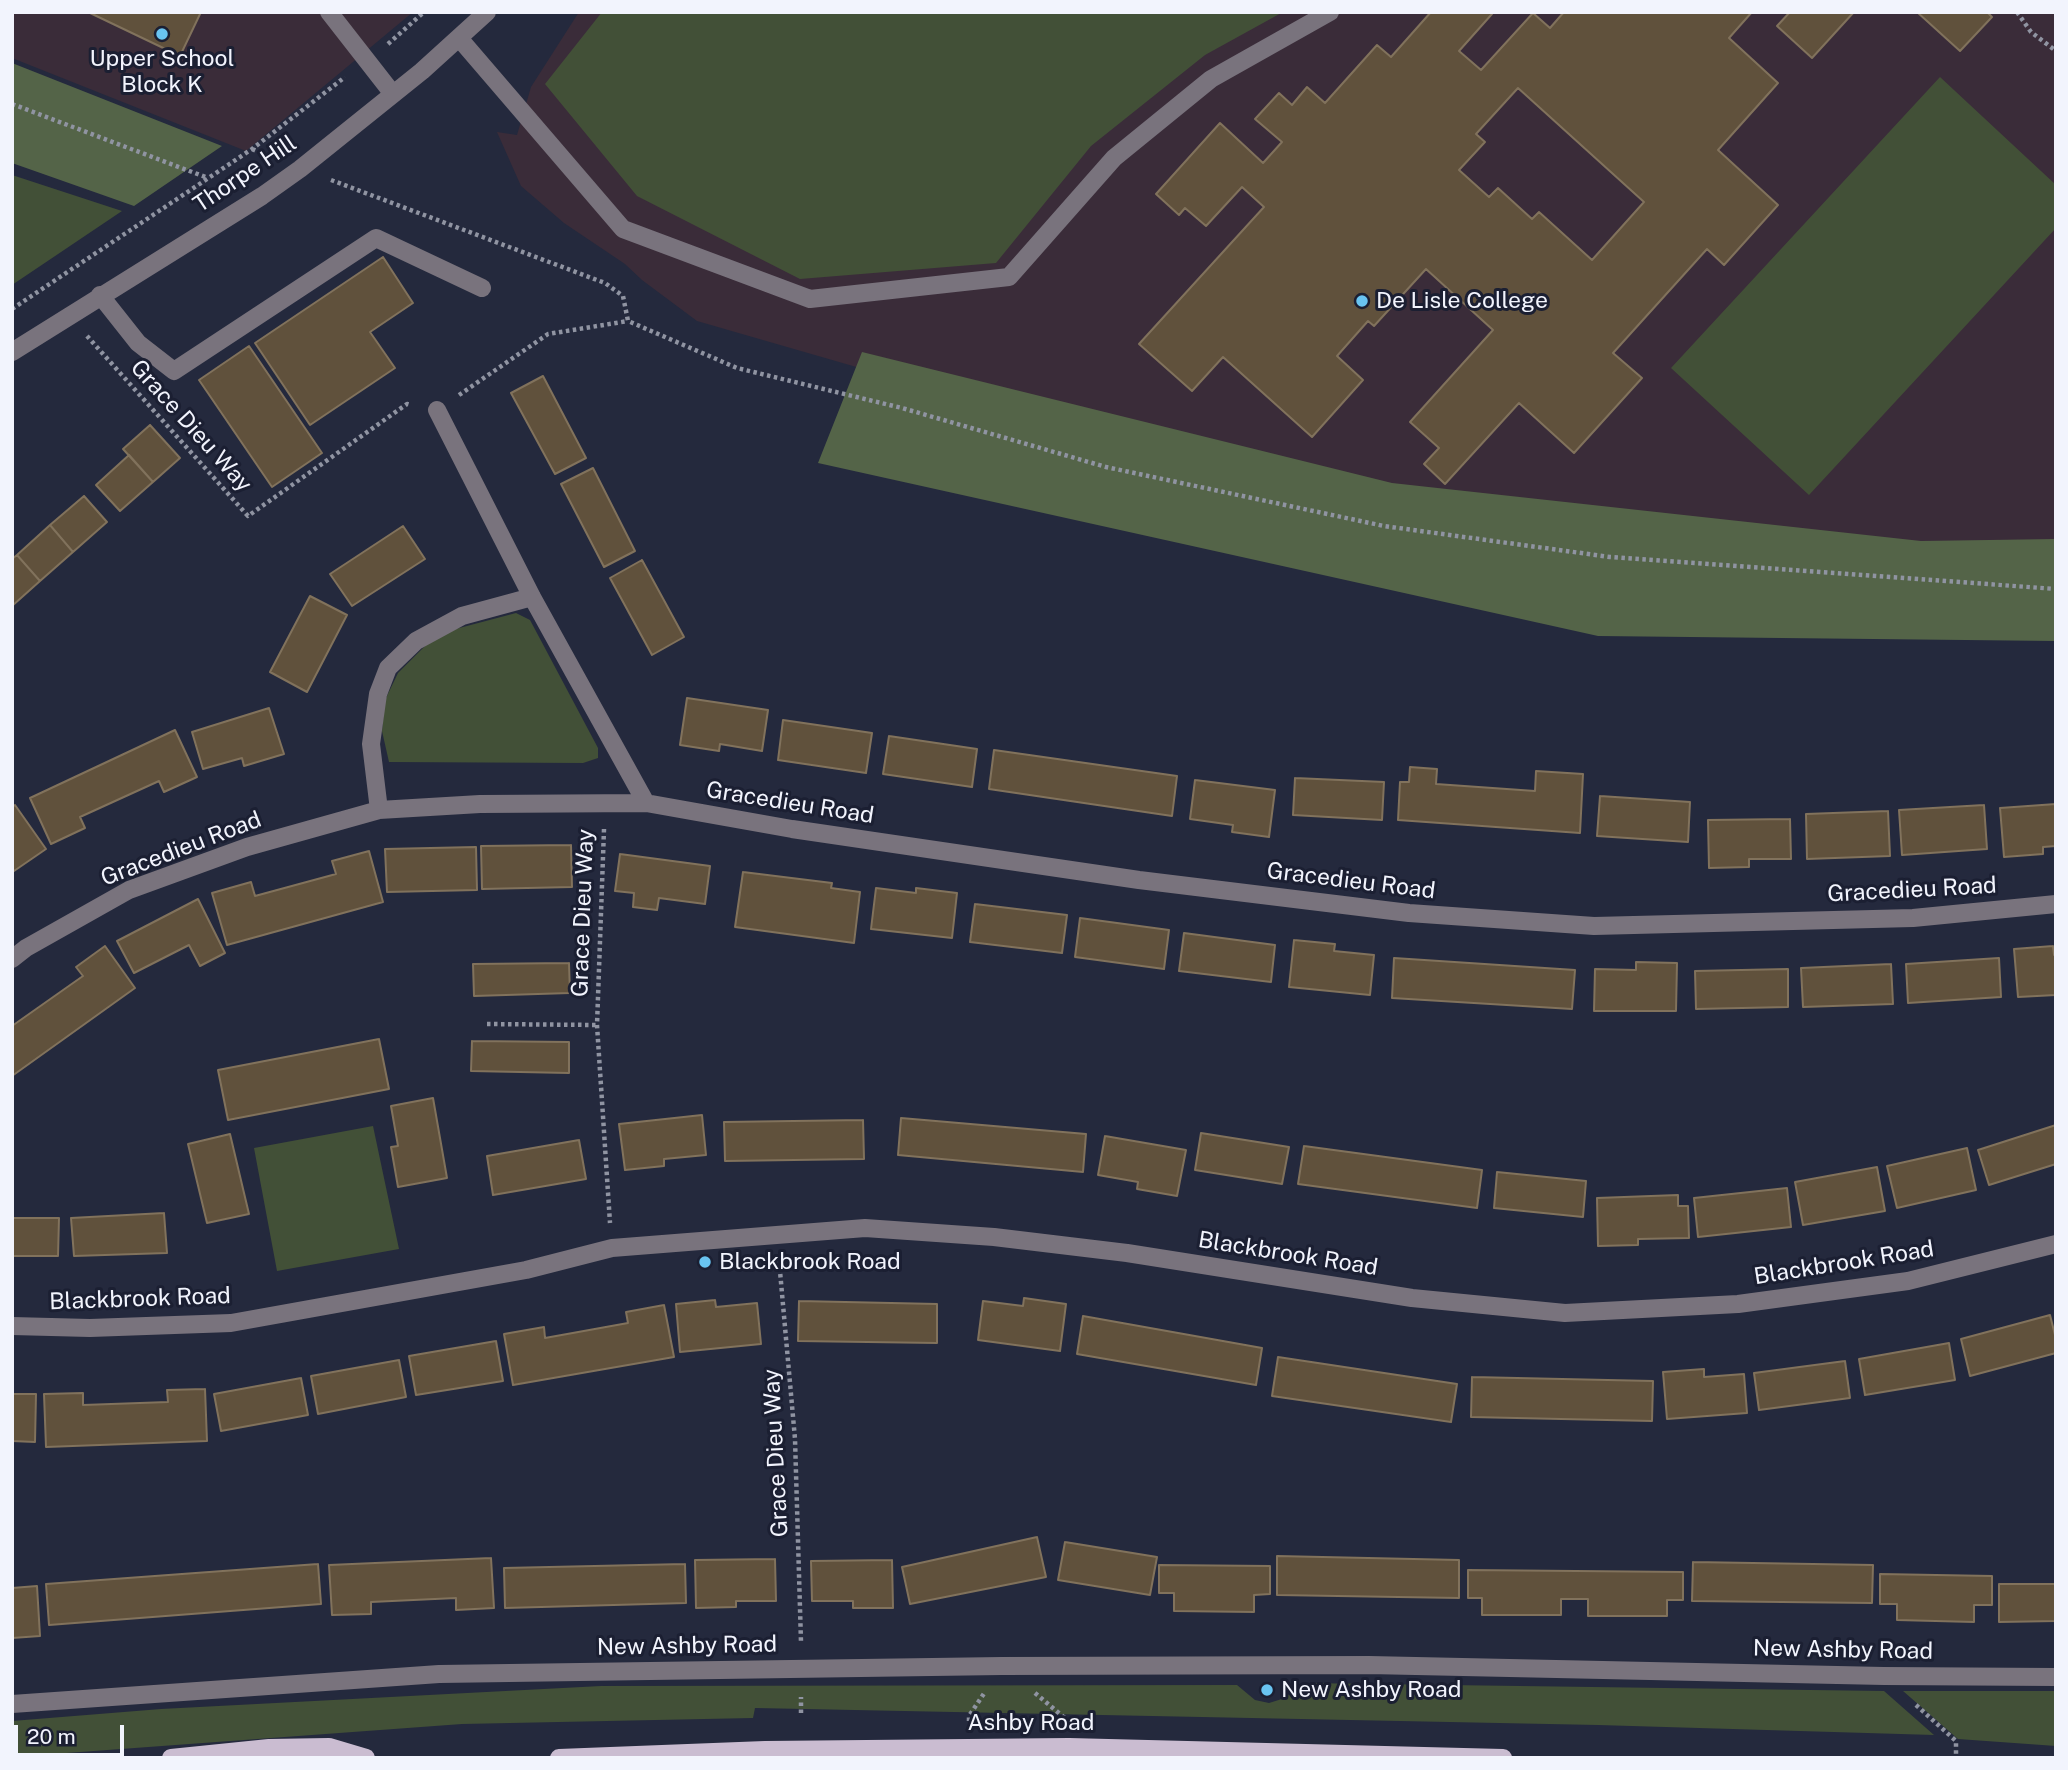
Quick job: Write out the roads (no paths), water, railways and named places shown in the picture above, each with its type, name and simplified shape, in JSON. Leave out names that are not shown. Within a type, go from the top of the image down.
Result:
[{"type":"main road","points":[[171,1758],[270,1748],[329,1747],[366,1758]]},
{"type":"main road","name":"Ashby Road","points":[[559,1758],[765,1750],[1069,1747],[1503,1758]]},
{"type":"street","points":[[329,12],[393,94]]},
{"type":"street","name":"Thorpe Hill","points":[[12,352],[262,196],[300,169],[393,94],[487,12]]},
{"type":"street","points":[[459,38],[623,229],[810,299],[1009,276],[1114,158],[1157,122],[1211,79],[1330,12]]},
{"type":"street","points":[[100,295],[138,343],[174,371],[376,238],[482,288]]},
{"type":"street","points":[[438,410],[533,597],[646,803]]},
{"type":"street","points":[[379,810],[371,744],[378,694],[388,668],[416,641],[462,616],[533,597]]},
{"type":"street","name":"Gracedieu Road","points":[[12,960],[26,948],[129,890],[247,847],[379,810],[480,804],[646,803],[792,829],[1099,874],[1409,914],[1594,926],[1913,918],[2056,904]]},
{"type":"street","name":"Blackbrook Road","points":[[12,1326],[90,1328],[231,1324],[473,1280],[612,1248],[865,1228],[994,1237],[1127,1253],[1412,1298],[1565,1313],[1738,1304],[1895,1283],[2056,1244]]},
{"type":"street","name":"New Ashby Road","points":[[12,1704],[439,1674],[1002,1665],[1369,1665],[2056,1677]]},
{"type":"place","name":"Upper School Block K","points":[[162,34]]},
{"type":"place","name":"De Lisle College","points":[[1362,301]]},
{"type":"place","name":"Blackbrook Road","points":[[705,1262]]},
{"type":"place","name":"New Ashby Road","points":[[1267,1690]]}]
